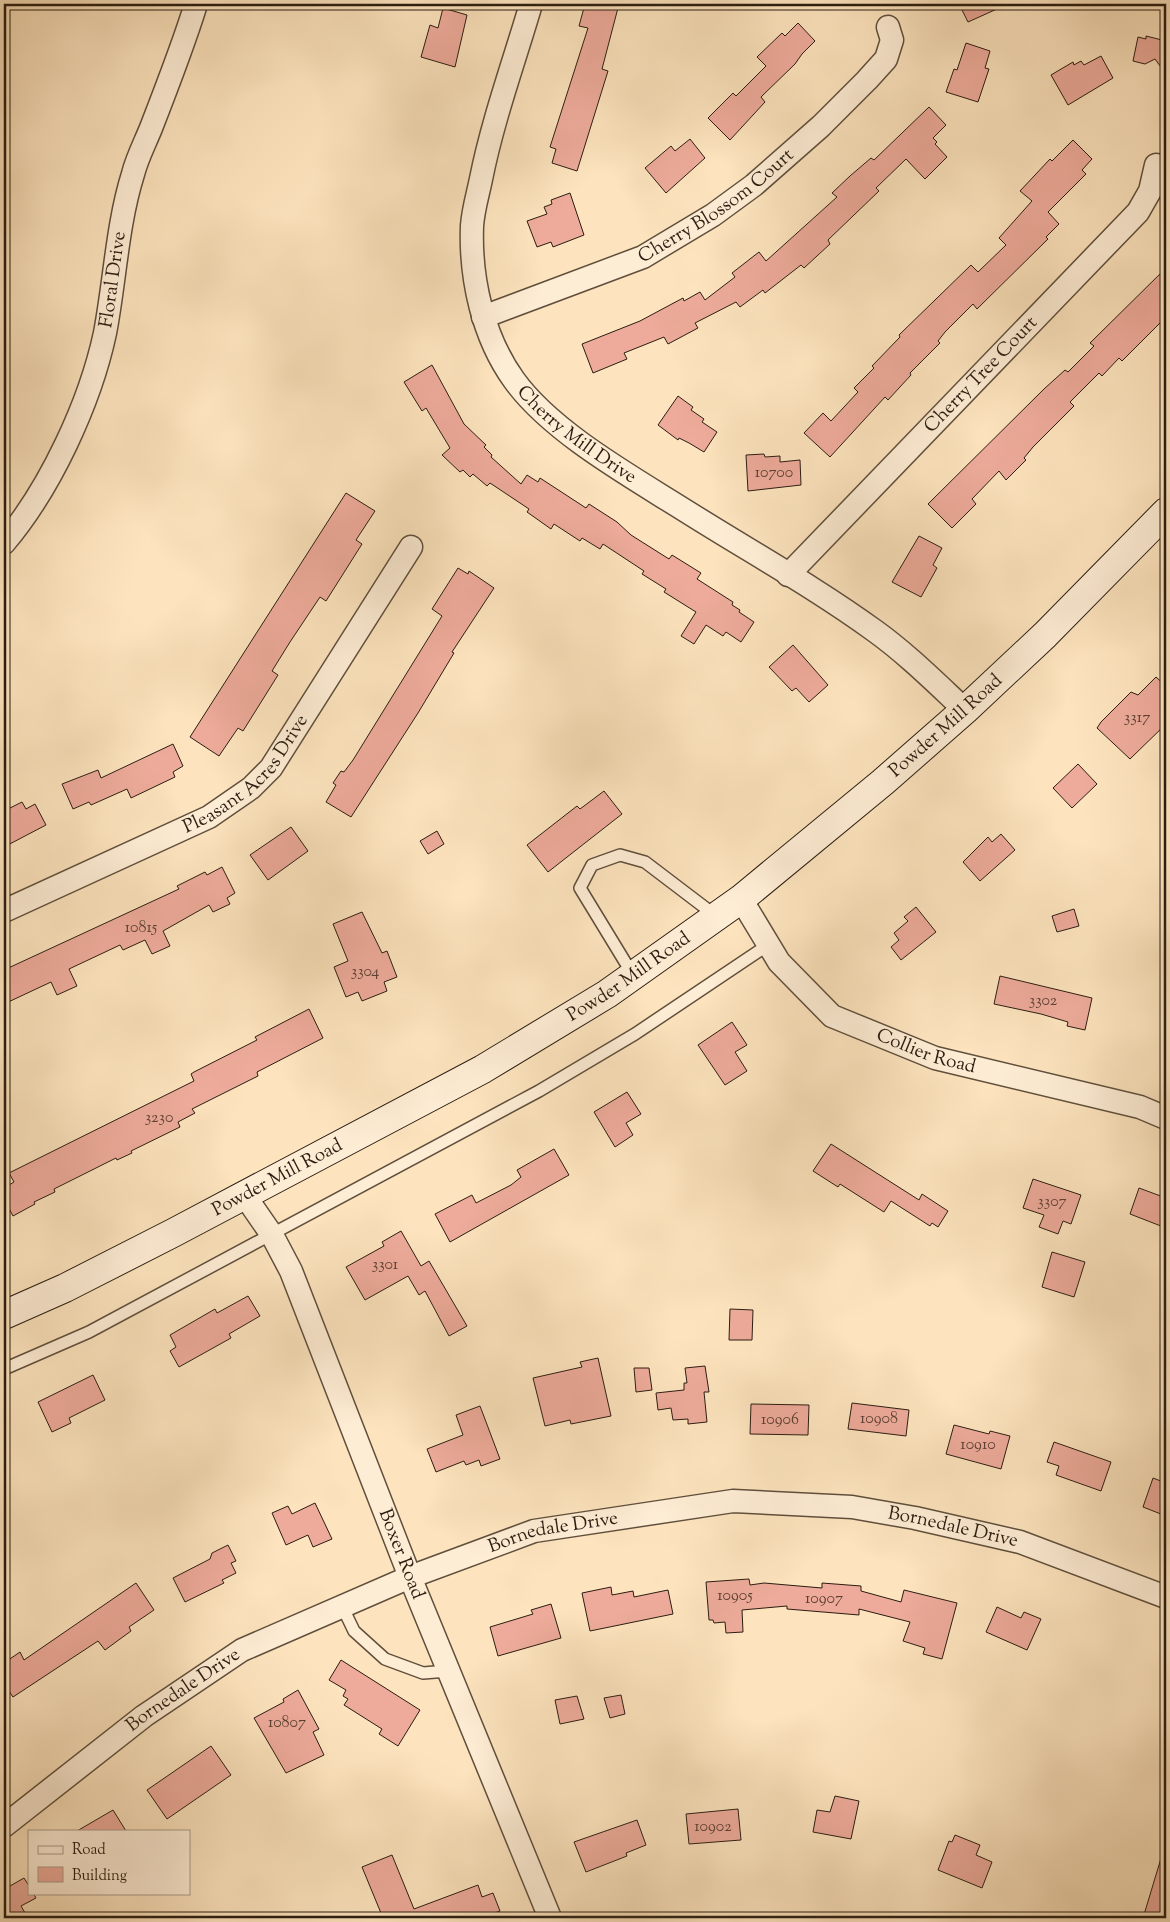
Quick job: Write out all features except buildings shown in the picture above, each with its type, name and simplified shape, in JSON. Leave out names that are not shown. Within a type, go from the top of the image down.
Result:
[{"type":"main road","name":"Powder Mill Road","points":[[4,1315],[65,1288],[245,1196],[483,1069],[607,994],[741,899],[840,818],[965,710],[1045,635],[1166,512]]},
{"type":"street","name":"Floral Drive","points":[[4,542],[20,524],[49,478],[79,414],[104,335],[122,224],[133,173],[184,43],[196,4]]},
{"type":"street","name":"Cherry Mill Drive","points":[[531,4],[488,147],[472,224],[473,272],[483,317],[498,351],[514,379],[538,408],[626,473],[876,632],[916,664],[965,710]]},
{"type":"street","name":"Cherry Blossom Court","points":[[483,317],[643,257],[713,215],[754,185],[821,126],[867,80],[886,59],[892,40],[888,27]]},
{"type":"street","name":"Cherry Tree Court","points":[[788,575],[1138,212],[1150,191],[1156,165]]},
{"type":"street","name":"Pleasant Acres Drive","points":[[4,911],[209,817],[251,788],[271,768],[411,547]]},
{"type":"street","name":"Collier Road","points":[[741,899],[779,962],[832,1016],[935,1058],[1140,1107],[1166,1118]]},
{"type":"street","name":"Boxer Road","points":[[245,1196],[272,1235],[301,1296],[410,1577],[550,1918]]},
{"type":"street","name":"Bornedale Drive","points":[[4,1826],[144,1716],[242,1650],[410,1577],[534,1531],[733,1501],[852,1507],[915,1518],[1020,1542],[1166,1597]]},
{"type":"lane","points":[[634,975],[580,888],[592,865],[620,854],[644,862],[716,916]]},
{"type":"lane","points":[[4,1368],[89,1332],[540,1091],[635,1034],[768,945]]},
{"type":"lane","points":[[342,1606],[354,1630],[386,1659],[423,1673],[448,1671]]}]
